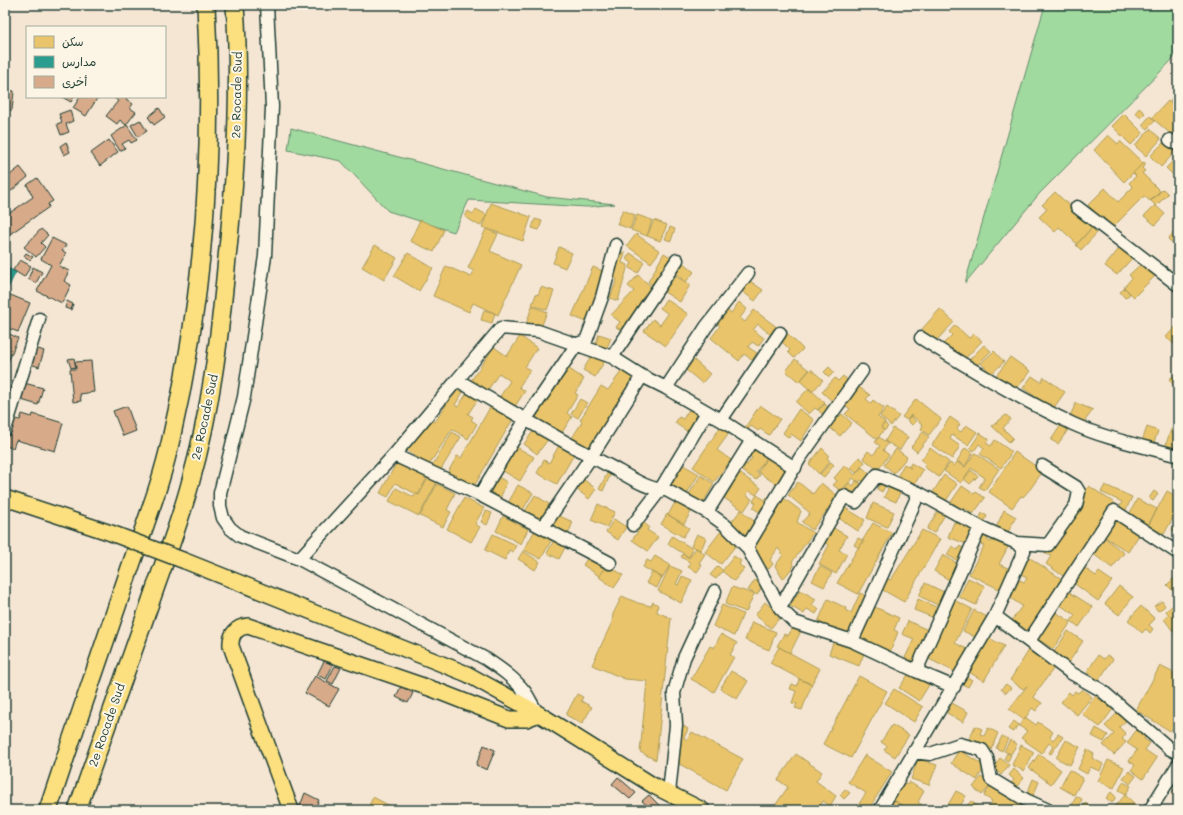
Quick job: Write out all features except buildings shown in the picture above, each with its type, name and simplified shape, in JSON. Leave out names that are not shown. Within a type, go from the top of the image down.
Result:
[{"type":"highway","points":[[48,810],[149,513],[171,441],[184,375],[198,284],[206,199],[208,116],[206,5]]},
{"type":"highway","name":"2e Rocade Sud","points":[[77,810],[174,537],[190,485],[205,424],[220,331],[234,198],[238,41],[235,5]]},
{"type":"main road","points":[[5,498],[112,533],[467,674],[539,714],[669,793],[702,810]]},
{"type":"main road","points":[[291,810],[232,646],[232,636],[243,627],[248,626],[435,690],[509,719],[526,719],[539,714]]},
{"type":"street","points":[[267,5],[272,107],[265,256],[244,397],[220,494],[220,506],[223,518],[230,528],[240,536],[299,559],[486,659],[510,675],[526,693],[531,705],[539,714]]},
{"type":"street","points":[[1077,207],[1178,285]]},
{"type":"street","points":[[480,495],[526,419],[577,344],[586,341],[602,297],[616,245]]},
{"type":"street","points":[[612,357],[676,260]]},
{"type":"street","points":[[666,388],[706,327],[748,273]]},
{"type":"street","points":[[5,430],[39,319]]},
{"type":"street","points":[[299,559],[394,455],[501,328],[538,331],[612,357],[642,376],[707,412],[795,468]]},
{"type":"street","points":[[720,420],[780,333]]},
{"type":"street","points":[[921,338],[978,374],[1074,424],[1118,440],[1178,456]]},
{"type":"street","points":[[746,547],[800,458],[862,371]]},
{"type":"street","points":[[543,527],[591,456],[642,376]]},
{"type":"street","points":[[457,380],[640,482],[660,490],[666,490],[707,512],[725,525],[746,547],[780,608],[794,622],[852,641],[954,688]]},
{"type":"street","points":[[633,525],[660,490],[707,412]]},
{"type":"street","points":[[707,512],[752,440]]},
{"type":"street","points":[[394,455],[480,495],[610,563]]},
{"type":"street","points":[[780,608],[844,496],[856,502],[877,475],[919,493],[980,527],[1017,543],[1048,545],[1079,499],[1079,492],[1076,487],[1042,466]]},
{"type":"street","points":[[852,641],[919,493]]},
{"type":"street","points":[[1029,641],[1114,511],[1178,553]]},
{"type":"street","points":[[916,671],[980,527]]},
{"type":"street","points":[[880,810],[913,752],[954,688],[995,616],[1024,551],[1017,543]]},
{"type":"street","points":[[669,793],[676,725],[674,693],[684,658],[715,591]]},
{"type":"street","points":[[995,616],[1071,673],[1101,690],[1170,749],[1178,754]]},
{"type":"street","points":[[913,752],[930,754],[960,744],[982,750],[987,758],[992,779],[1026,800],[1048,810]]},
{"type":"street","points":[[1150,810],[1178,765]]},
{"type":"green space","points":[[1045,5],[1178,5],[1178,54],[1040,193],[965,283]]},
{"type":"green space","points":[[291,128],[547,197],[615,204],[587,207],[469,200],[454,232],[388,211],[341,161],[288,150]]}]
